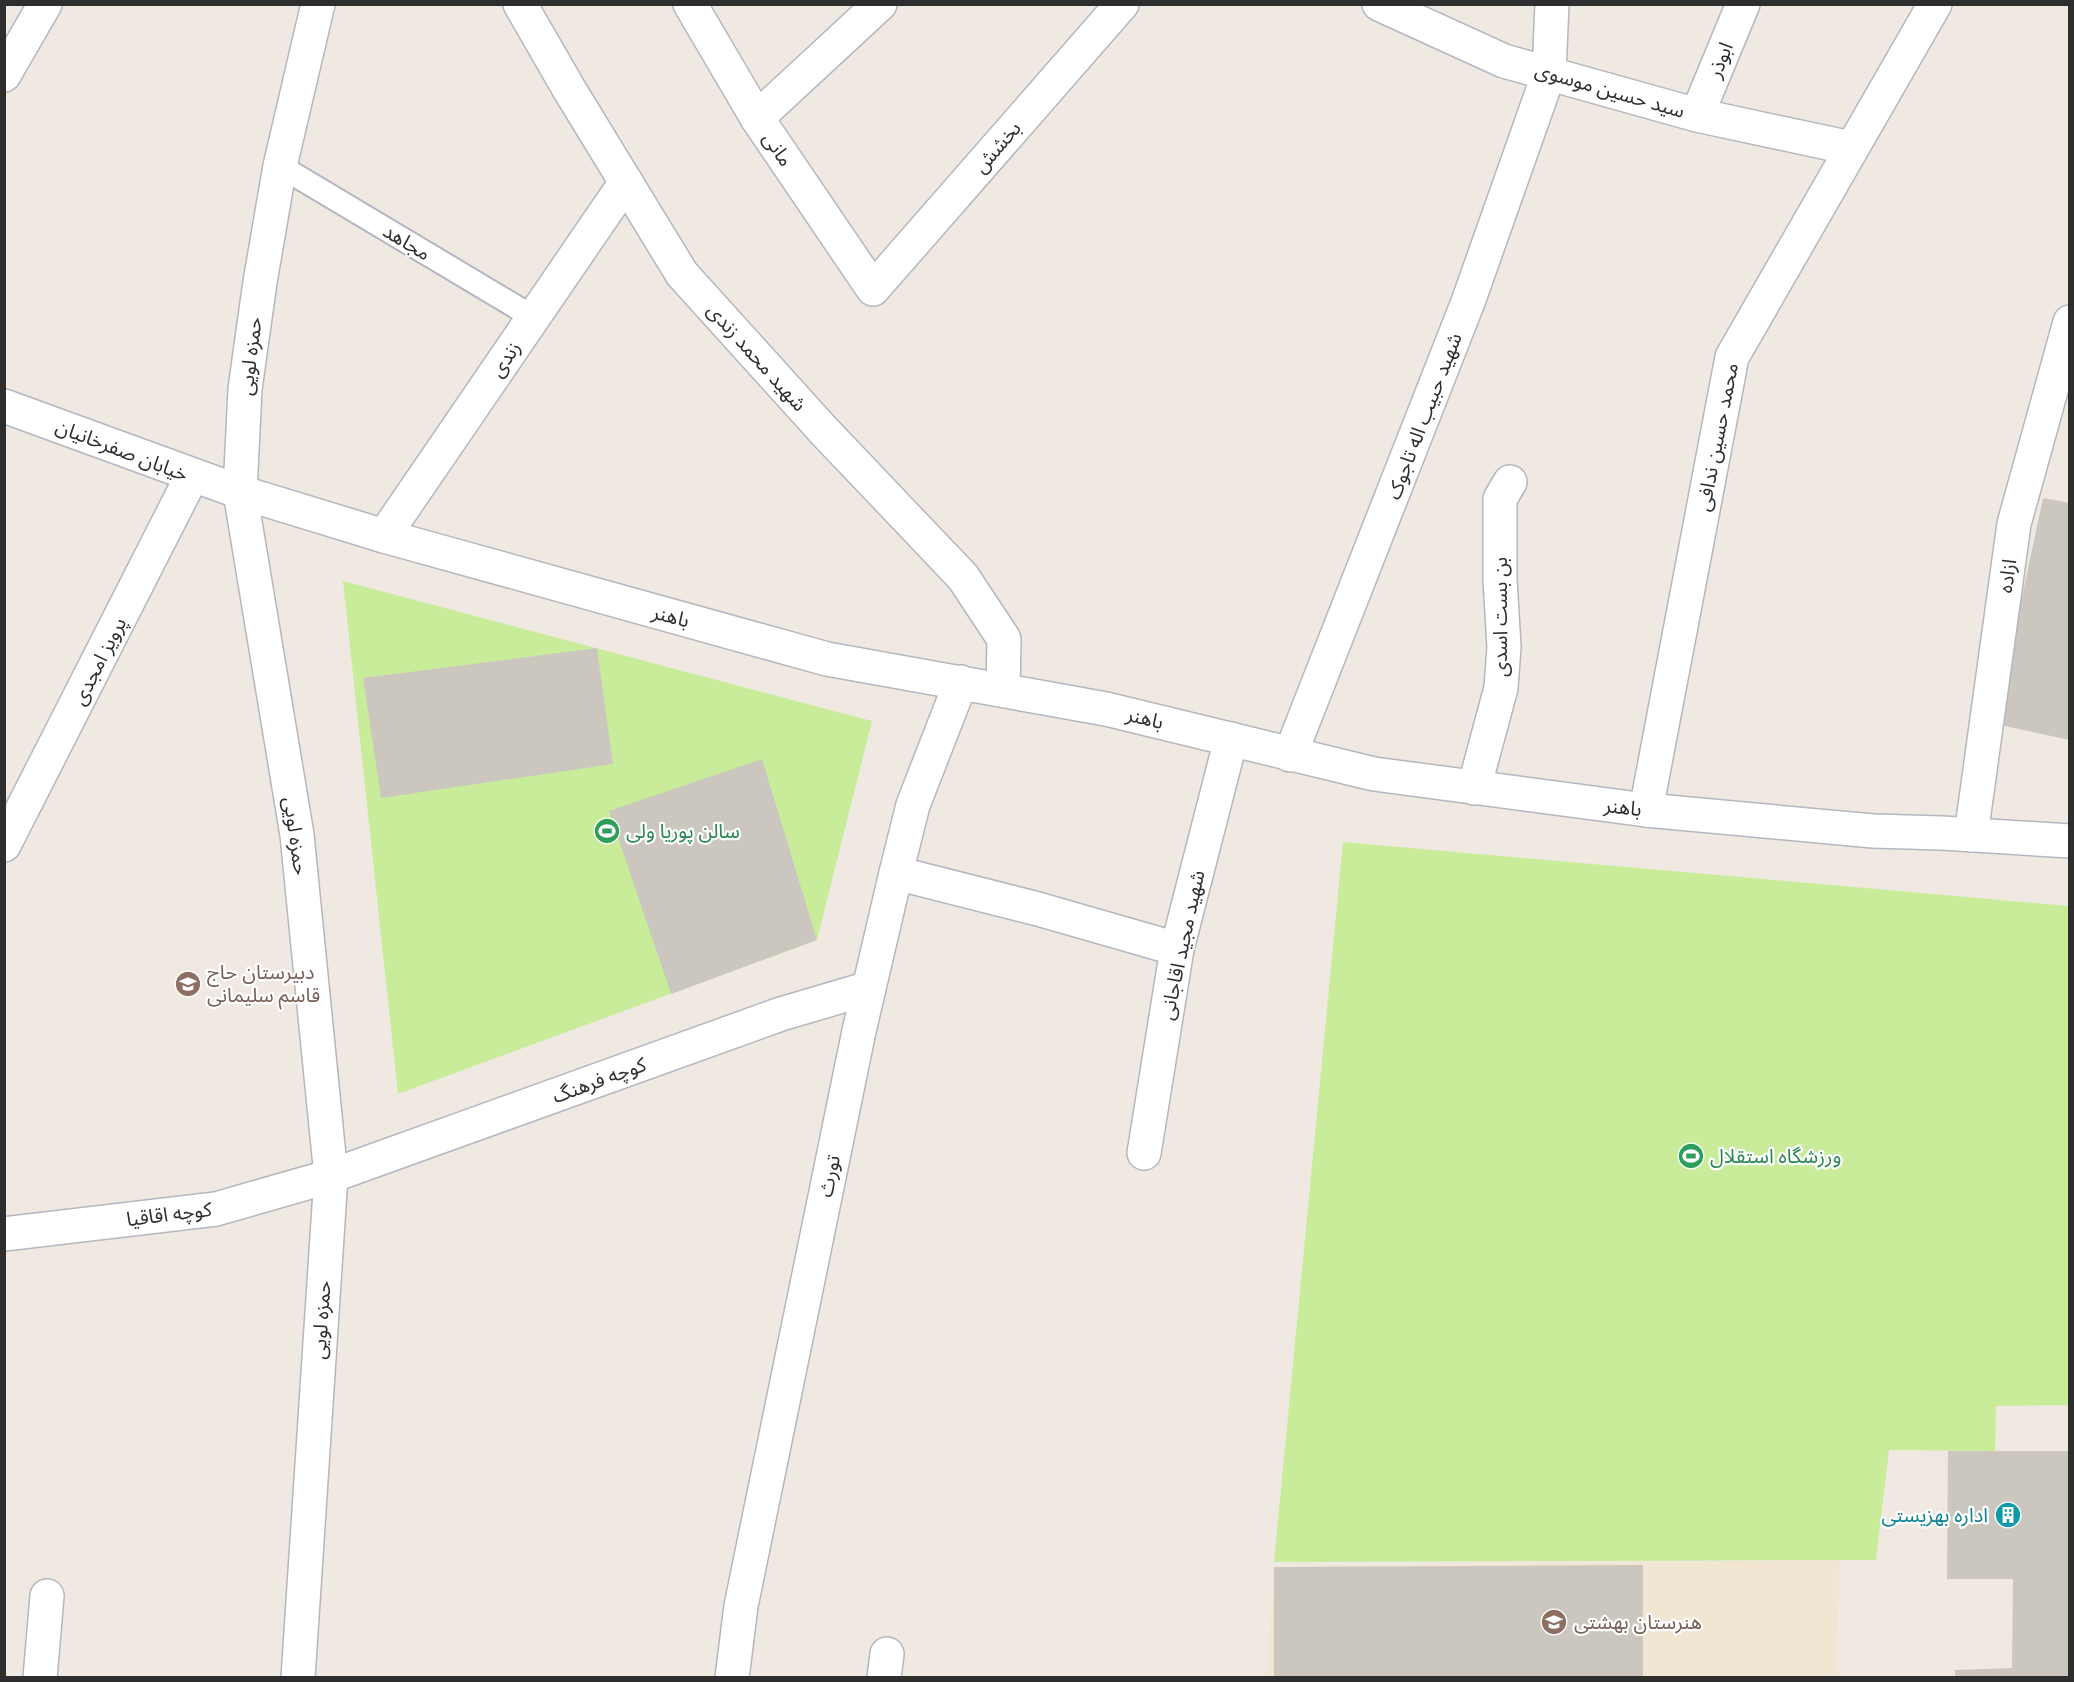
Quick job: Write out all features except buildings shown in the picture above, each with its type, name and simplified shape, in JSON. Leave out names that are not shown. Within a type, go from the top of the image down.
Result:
[{"type":"street","points":[[4,75],[45,4]]},
{"type":"street","name":"حمزه لویی","points":[[298,1677],[331,1176],[297,835],[240,492],[244,389],[260,282],[280,166],[318,4]]},
{"type":"street","name":"شهید محمد زندی","points":[[520,4],[682,274],[824,431],[963,577],[1004,639],[1003,690]]},
{"type":"street","name":"مانی","points":[[690,4],[757,118],[873,289]]},
{"type":"street","points":[[757,118],[880,4]]},
{"type":"street","name":"بخشش","points":[[873,289],[1122,4]]},
{"type":"street","name":"سید حسین موسوی","points":[[1379,4],[1504,61],[1697,114],[1851,148]]},
{"type":"street","name":"شهید حبیب اله تاجوک","points":[[1290,755],[1468,302],[1549,74],[1552,4]]},
{"type":"street","name":"ابوذر","points":[[1697,114],[1743,4]]},
{"type":"street","name":"محمد حسین ندافی","points":[[1646,810],[1732,357],[1935,4]]},
{"type":"street","name":"زندی","points":[[384,536],[626,182]]},
{"type":"street","name":"ازاده","points":[[1971,835],[2014,524],[2070,322]]},
{"type":"street","name":"خیابان صفرخانیان","points":[[4,406],[240,492]]},
{"type":"street","name":"پرویز امجدی","points":[[4,845],[16,796],[192,476]]},
{"type":"street","name":"بن بست اسدی","points":[[1474,788],[1501,688],[1504,647],[1500,579],[1500,499],[1510,482]]},
{"type":"street","name":"باهنر","points":[[240,492],[384,536],[827,659],[1106,709],[1374,774],[1646,810],[1873,831],[2070,841]]},
{"type":"street","name":"تورث","points":[[732,1677],[741,1606],[869,988],[913,805],[961,682]]},
{"type":"street","name":"شهید مجید اقاجانی","points":[[1144,1153],[1177,949],[1231,740]]},
{"type":"street","points":[[896,873],[1038,909],[1177,949]]},
{"type":"street","name":"کوچه فرهنگ","points":[[331,1176],[782,1014],[869,988]]},
{"type":"street","name":"کوچه اقاقیا","points":[[4,1234],[216,1209],[331,1176]]},
{"type":"street","points":[[40,1677],[47,1596]]},
{"type":"lane","name":"مجاهد","points":[[280,166],[533,317]]},
{"type":"shaded area","name":"هنرستان بهشتی","points":[[1840,1560],[1836,1677],[1267,1678],[1274,1567]]},
{"type":"green space","name":"سالن پوریا ولی","points":[[343,581],[872,721],[817,940],[398,1094]]},
{"type":"green space","name":"ورزشگاه استقلال","points":[[1343,842],[2069,906],[2069,1405],[1996,1406],[1995,1451],[1889,1450],[1876,1560],[1274,1562]]},
{"type":"place","name":"سالن پوریا ولی","points":[[607,831]]},
{"type":"place","name":"دبیرستان حاج قاسم سلیمانی","points":[[188,984]]},
{"type":"place","name":"ورزشگاه استقلال","points":[[1691,1156]]},
{"type":"place","name":"اداره بهزیستی","points":[[2008,1515]]},
{"type":"place","name":"هنرستان بهشتی","points":[[1554,1622]]}]
